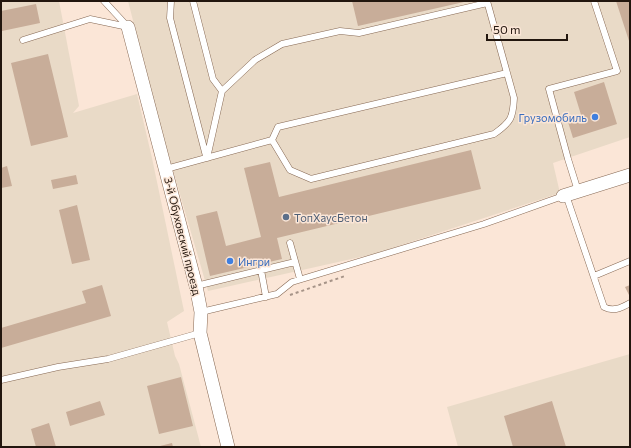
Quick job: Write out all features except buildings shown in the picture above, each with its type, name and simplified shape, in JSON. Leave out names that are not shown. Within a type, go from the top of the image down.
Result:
[{"type":"street","name":"3-й Обуховский проезд","points":[[128,27],[196,286],[201,312],[200,333],[228,447]]},
{"type":"street","points":[[569,194],[630,175]]},
{"type":"lane","points":[[104,1],[128,27]]},
{"type":"lane","points":[[171,1],[170,18],[207,158]]},
{"type":"lane","points":[[193,1],[213,79],[222,92]]},
{"type":"lane","points":[[594,1],[617,71],[549,89],[568,158],[569,194],[604,307],[608,310],[617,310],[630,303]]},
{"type":"lane","points":[[207,158],[222,92],[255,60],[282,44],[340,31],[359,33],[487,2],[514,98],[513,112],[507,125],[494,134],[311,179],[290,170],[272,140]]},
{"type":"lane","points":[[23,40],[90,19],[128,27]]},
{"type":"lane","points":[[166,169],[272,140],[278,127],[507,72]]},
{"type":"lane","points":[[201,312],[277,294],[292,282],[300,279],[484,224],[569,194]]},
{"type":"lane","points":[[290,243],[300,279]]},
{"type":"lane","points":[[594,276],[630,261]]},
{"type":"lane","points":[[196,286],[295,262]]},
{"type":"lane","points":[[261,270],[266,297]]},
{"type":"lane","points":[[1,380],[58,367],[108,359],[200,333]]},
{"type":"shaded area","points":[[1,1],[59,1],[79,106],[73,113],[137,94],[184,311],[167,322],[175,356],[179,364],[201,447],[1,447]]},
{"type":"shaded area","points":[[128,1],[630,1],[630,137],[553,163],[560,193],[374,254],[208,291],[161,129]]},
{"type":"shaded area","points":[[630,354],[630,447],[458,447],[447,407]]},
{"type":"place","name":"Грузомобиль","points":[[595,117]]},
{"type":"place","name":"ТопХаусБетон","points":[[286,217]]},
{"type":"place","name":"Ингри","points":[[230,261]]}]
